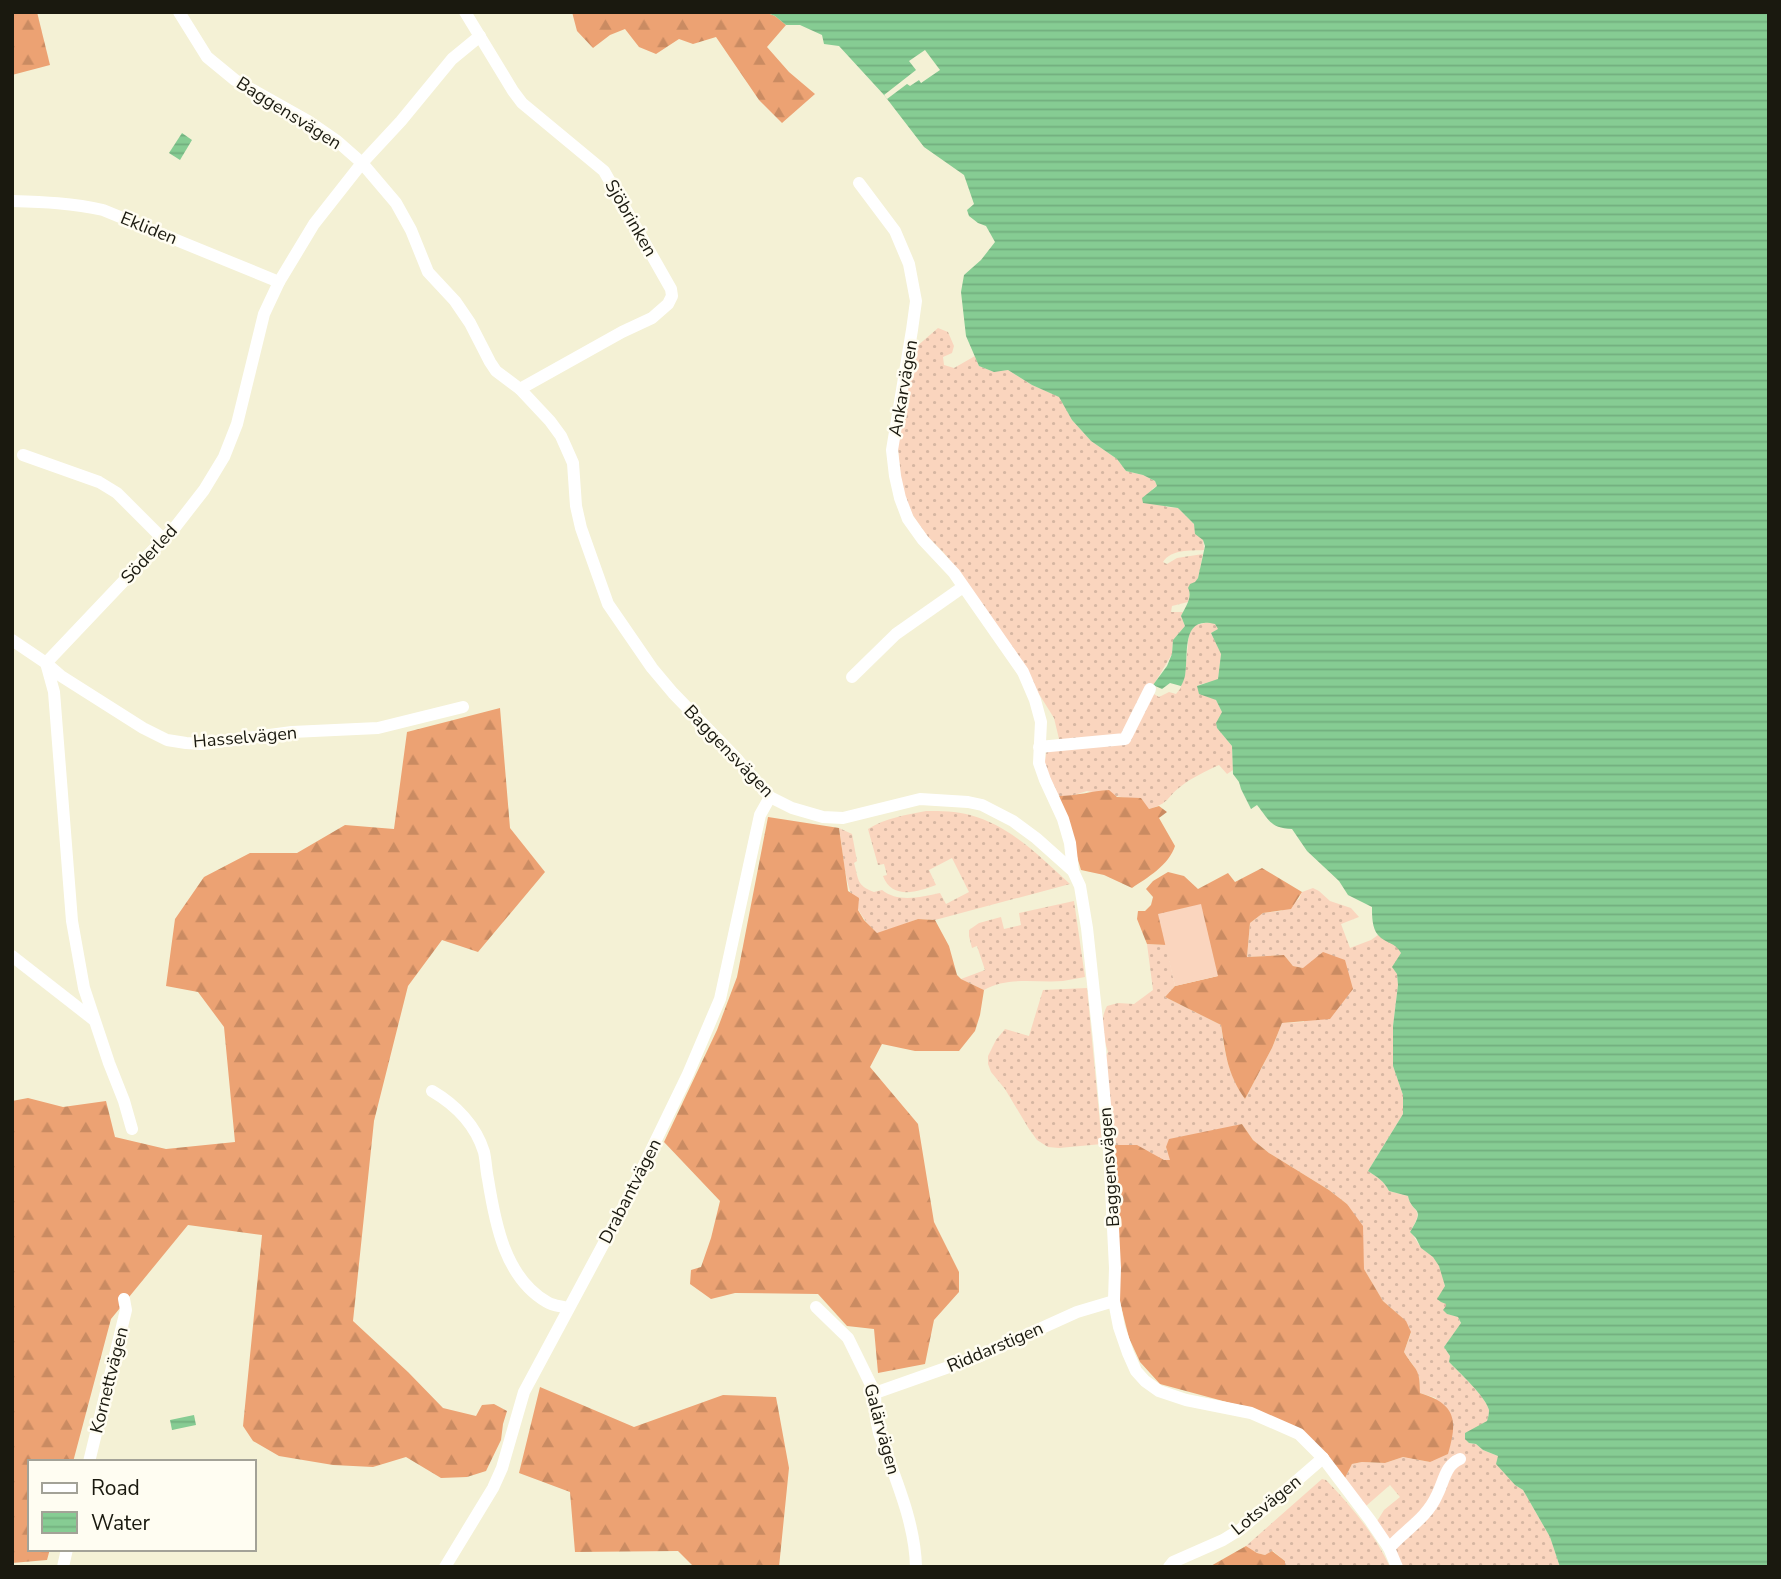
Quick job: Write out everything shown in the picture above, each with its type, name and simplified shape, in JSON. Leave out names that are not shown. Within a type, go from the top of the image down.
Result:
[{"type":"street","name":"Baggensvägen","points":[[179,12],[207,57],[235,80],[327,134],[362,163],[396,203],[411,230],[428,272],[455,301],[496,371],[520,389],[561,436],[573,463],[576,506],[581,528],[608,604],[652,668],[770,797],[792,808],[823,817],[843,818],[920,799],[982,805],[1013,821],[1073,871],[1080,886],[1087,928],[1101,1065],[1110,1175],[1114,1301],[1119,1327],[1136,1371],[1159,1391],[1186,1400],[1251,1413],[1299,1434],[1323,1458],[1370,1520],[1389,1548],[1397,1567]]},
{"type":"street","name":"Sjöbrinken","points":[[465,12],[523,103],[604,171],[671,289],[672,296],[660,312],[520,389]]},
{"type":"street","name":"Söderled","points":[[46,663],[176,526],[204,490],[229,445],[237,424],[264,314],[279,282],[313,224],[452,58],[480,36]]},
{"type":"street","name":"Ankarvägen","points":[[859,183],[895,231],[909,264],[916,301],[892,450],[900,498],[908,519],[923,540],[954,573],[1023,672],[1041,722],[1039,763],[1063,819],[1073,871]]},
{"type":"street","name":"Ekliden","points":[[12,201],[63,203],[103,210],[279,282]]},
{"type":"street","points":[[23,455],[99,482],[117,493],[163,539]]},
{"type":"street","points":[[852,677],[896,634],[963,587]]},
{"type":"street","name":"Hasselvägen","points":[[12,640],[61,676],[143,728],[167,740],[186,743],[202,744],[292,732],[378,727],[463,707]]},
{"type":"street","points":[[46,663],[54,692],[72,921],[84,988],[132,1129]]},
{"type":"street","points":[[1039,747],[1125,739],[1150,690]]},
{"type":"street","name":"Drabantvägen","points":[[445,1567],[493,1488],[502,1468],[524,1392],[626,1202],[688,1074],[720,999],[760,815],[770,797]]},
{"type":"street","points":[[12,956],[94,1020]]},
{"type":"street","points":[[432,1091],[469,1122],[478,1139],[484,1154],[501,1238],[512,1266],[526,1286],[549,1303],[568,1308]]},
{"type":"street","name":"Kornettvägen","points":[[89,1460],[125,1310],[124,1299]]},
{"type":"street","name":"Riddarstigen","points":[[876,1392],[980,1356],[1077,1312],[1114,1301]]},
{"type":"street","name":"Galärvägen","points":[[816,1307],[849,1338],[876,1392],[878,1426],[910,1528],[916,1567]]},
{"type":"street","name":"Lotsvägen","points":[[1169,1567],[1173,1562],[1241,1529],[1323,1458]]},
{"type":"street","points":[[1389,1548],[1399,1536],[1422,1518],[1437,1496],[1446,1472],[1453,1462],[1460,1459]]},
{"type":"shaded area","points":[[938,328],[948,332],[954,346],[952,353],[943,357],[944,365],[954,368],[975,356],[979,366],[994,372],[1008,370],[1032,385],[1060,397],[1072,420],[1091,441],[1117,459],[1126,471],[1155,481],[1157,486],[1152,489],[1166,507],[1178,508],[1194,524],[1198,535],[1203,539],[1204,550],[1176,553],[1163,562],[1167,564],[1177,558],[1203,554],[1198,578],[1188,602],[1172,606],[1171,612],[1183,612],[1181,616],[1185,626],[1173,640],[1172,654],[1123,736],[1062,743],[1054,718],[1024,670],[958,570],[928,537],[912,514],[902,489],[897,440],[916,347]]},
{"type":"shaded area","points":[[1209,622],[1219,629],[1211,633],[1221,653],[1218,680],[1198,685],[1216,700],[1222,712],[1217,728],[1232,746],[1233,770],[1227,774],[1219,765],[1214,767],[1184,784],[1164,802],[1149,809],[1127,798],[1087,791],[1071,796],[1059,796],[1044,766],[1047,749],[1126,741],[1152,693],[1159,697],[1169,692],[1176,694],[1180,689],[1185,675],[1189,633],[1196,625]]},
{"type":"shaded area","points":[[926,811],[965,814],[999,827],[1036,853],[1070,884],[935,920],[918,919],[877,934],[852,897],[845,872],[839,828],[852,834],[857,861],[854,863],[859,881],[864,887],[874,892],[882,890],[902,898],[940,893],[946,904],[969,892],[952,858],[929,870],[936,885],[914,892],[893,889],[883,876],[887,875],[884,864],[878,865],[868,829],[889,820]]},
{"type":"shaded area","points":[[1313,888],[1330,901],[1351,908],[1359,917],[1341,924],[1350,948],[1378,935],[1397,946],[1401,953],[1393,1026],[1393,1066],[1403,1095],[1403,1114],[1368,1171],[1383,1182],[1389,1191],[1408,1196],[1417,1214],[1410,1232],[1421,1248],[1434,1258],[1441,1270],[1447,1314],[1458,1317],[1461,1324],[1444,1347],[1450,1356],[1449,1362],[1478,1392],[1489,1410],[1487,1421],[1480,1426],[1469,1443],[1498,1456],[1515,1485],[1523,1490],[1550,1537],[1560,1567],[1403,1567],[1376,1523],[1384,1510],[1400,1497],[1390,1485],[1366,1506],[1345,1478],[1352,1464],[1362,1462],[1385,1463],[1403,1457],[1430,1462],[1436,1398],[1420,1393],[1418,1374],[1404,1352],[1411,1333],[1399,1315],[1383,1301],[1364,1269],[1363,1254],[1347,1204],[1269,1153],[1253,1140],[1242,1124],[1166,1147],[1171,1160],[1164,1161],[1151,1153],[1113,1145],[1105,1057],[1108,1052],[1102,1023],[1107,1006],[1118,1003],[1134,1004],[1153,990],[1147,944],[1166,945],[1175,986],[1165,997],[1221,1025],[1228,1064],[1245,1099],[1282,1023],[1304,1022],[1303,968],[1293,966],[1284,955],[1247,957],[1250,923],[1263,913],[1281,911],[1299,899],[1302,892]]},
{"type":"shaded area","points":[[1074,901],[1085,977],[1063,981],[1002,983],[984,990],[961,979],[985,970],[977,946],[972,948],[969,936],[969,930],[979,923],[1001,917],[1004,929],[1021,925],[1019,913]]},
{"type":"shaded area","points":[[1201,904],[1218,976],[1175,986],[1158,914]]},
{"type":"shaded area","points":[[1087,988],[1102,1144],[1048,1147],[1037,1140],[991,1072],[988,1056],[1005,1029],[1029,1036],[1043,990]]},
{"type":"shaded area","points":[[1322,1479],[1326,1480],[1361,1520],[1390,1567],[1285,1567],[1285,1561],[1273,1551],[1265,1555],[1246,1546]]},
{"type":"green space","points":[[12,12],[37,12],[50,65],[12,75]]},
{"type":"green space","points":[[572,12],[765,12],[786,25],[767,47],[789,72],[815,94],[782,123],[759,100],[716,37],[693,44],[679,39],[656,54],[639,47],[625,29],[610,35],[593,48],[577,31]]},
{"type":"green space","points":[[500,708],[510,828],[545,872],[478,952],[442,940],[408,986],[374,1121],[353,1321],[443,1408],[476,1416],[482,1405],[494,1404],[507,1411],[501,1440],[486,1471],[467,1477],[441,1478],[406,1457],[373,1467],[333,1465],[279,1456],[253,1441],[243,1426],[262,1235],[188,1225],[111,1319],[74,1460],[28,1460],[28,1551],[49,1551],[47,1560],[12,1563],[12,1101],[28,1098],[63,1107],[106,1101],[115,1137],[166,1149],[235,1142],[224,1027],[198,992],[166,986],[175,919],[204,877],[250,853],[297,853],[345,825],[394,829],[407,732]]},
{"type":"green space","points":[[1109,790],[1117,797],[1141,798],[1149,809],[1159,806],[1167,812],[1159,818],[1175,846],[1163,865],[1132,888],[1104,875],[1081,870],[1059,796]]},
{"type":"green space","points":[[768,817],[839,828],[848,891],[859,898],[858,910],[864,920],[877,933],[918,919],[935,920],[949,946],[957,975],[984,990],[975,1031],[959,1051],[915,1051],[882,1044],[870,1067],[918,1124],[934,1222],[959,1272],[959,1292],[934,1320],[925,1364],[878,1373],[874,1329],[847,1326],[818,1294],[735,1293],[711,1299],[690,1284],[691,1270],[701,1267],[720,1201],[664,1142],[717,1030],[737,977]]},
{"type":"green space","points":[[1262,868],[1302,892],[1291,909],[1263,913],[1250,923],[1247,957],[1284,955],[1293,966],[1303,968],[1323,952],[1345,960],[1353,989],[1330,1019],[1282,1023],[1245,1099],[1231,1072],[1221,1025],[1165,997],[1175,986],[1218,976],[1159,914],[1166,945],[1147,944],[1137,919],[1138,911],[1145,911],[1151,905],[1153,897],[1146,889],[1168,872],[1184,876],[1198,889],[1228,873],[1235,882]]},
{"type":"green space","points":[[1242,1124],[1253,1140],[1269,1153],[1347,1204],[1363,1226],[1364,1269],[1383,1301],[1406,1321],[1411,1332],[1404,1352],[1418,1374],[1420,1393],[1441,1402],[1451,1415],[1453,1432],[1448,1454],[1430,1462],[1403,1457],[1385,1463],[1352,1464],[1345,1478],[1328,1457],[1260,1411],[1160,1384],[1140,1362],[1129,1338],[1119,1298],[1113,1145],[1137,1145],[1164,1160],[1170,1160],[1166,1147],[1169,1139]]},
{"type":"green space","points":[[540,1387],[634,1427],[723,1395],[776,1397],[789,1468],[779,1567],[694,1567],[678,1551],[575,1552],[570,1492],[519,1473]]},
{"type":"green space","points":[[1246,1546],[1265,1555],[1272,1551],[1285,1561],[1285,1567],[1209,1567]]},
{"type":"water","points":[[765,12],[1769,12],[1769,1567],[1560,1567],[1550,1537],[1523,1490],[1496,1464],[1498,1456],[1465,1439],[1465,1433],[1487,1421],[1489,1410],[1478,1392],[1449,1362],[1450,1356],[1444,1347],[1461,1323],[1458,1317],[1443,1310],[1446,1304],[1437,1299],[1445,1286],[1439,1266],[1410,1232],[1418,1214],[1408,1196],[1389,1191],[1383,1182],[1368,1171],[1403,1114],[1403,1095],[1393,1066],[1393,1026],[1398,985],[1397,974],[1392,967],[1401,953],[1376,932],[1372,907],[1348,895],[1339,881],[1307,851],[1292,829],[1275,825],[1257,805],[1251,809],[1233,774],[1232,746],[1217,728],[1216,723],[1222,712],[1216,700],[1199,694],[1197,686],[1218,679],[1221,654],[1211,633],[1218,629],[1215,624],[1196,625],[1191,631],[1185,676],[1181,686],[1170,683],[1162,689],[1153,685],[1167,666],[1172,654],[1173,640],[1185,626],[1181,616],[1189,599],[1188,588],[1198,578],[1205,546],[1203,540],[1195,534],[1194,524],[1178,508],[1143,503],[1142,498],[1157,486],[1155,481],[1126,471],[1117,459],[1091,441],[1072,420],[1059,397],[1008,370],[994,372],[979,366],[966,336],[961,292],[964,275],[981,260],[995,242],[986,226],[969,216],[967,210],[974,204],[964,175],[924,147],[884,95],[839,46],[824,44],[822,35],[800,25],[786,25]]},
{"type":"water","points":[[182,133],[192,140],[180,160],[169,153]]},
{"type":"water","points":[[194,1415],[196,1425],[172,1430],[170,1420]]},
{"type":"pier","points":[[925,50],[940,70],[921,83],[919,80],[910,86],[907,84],[887,99],[884,95],[916,70],[909,61]]}]
